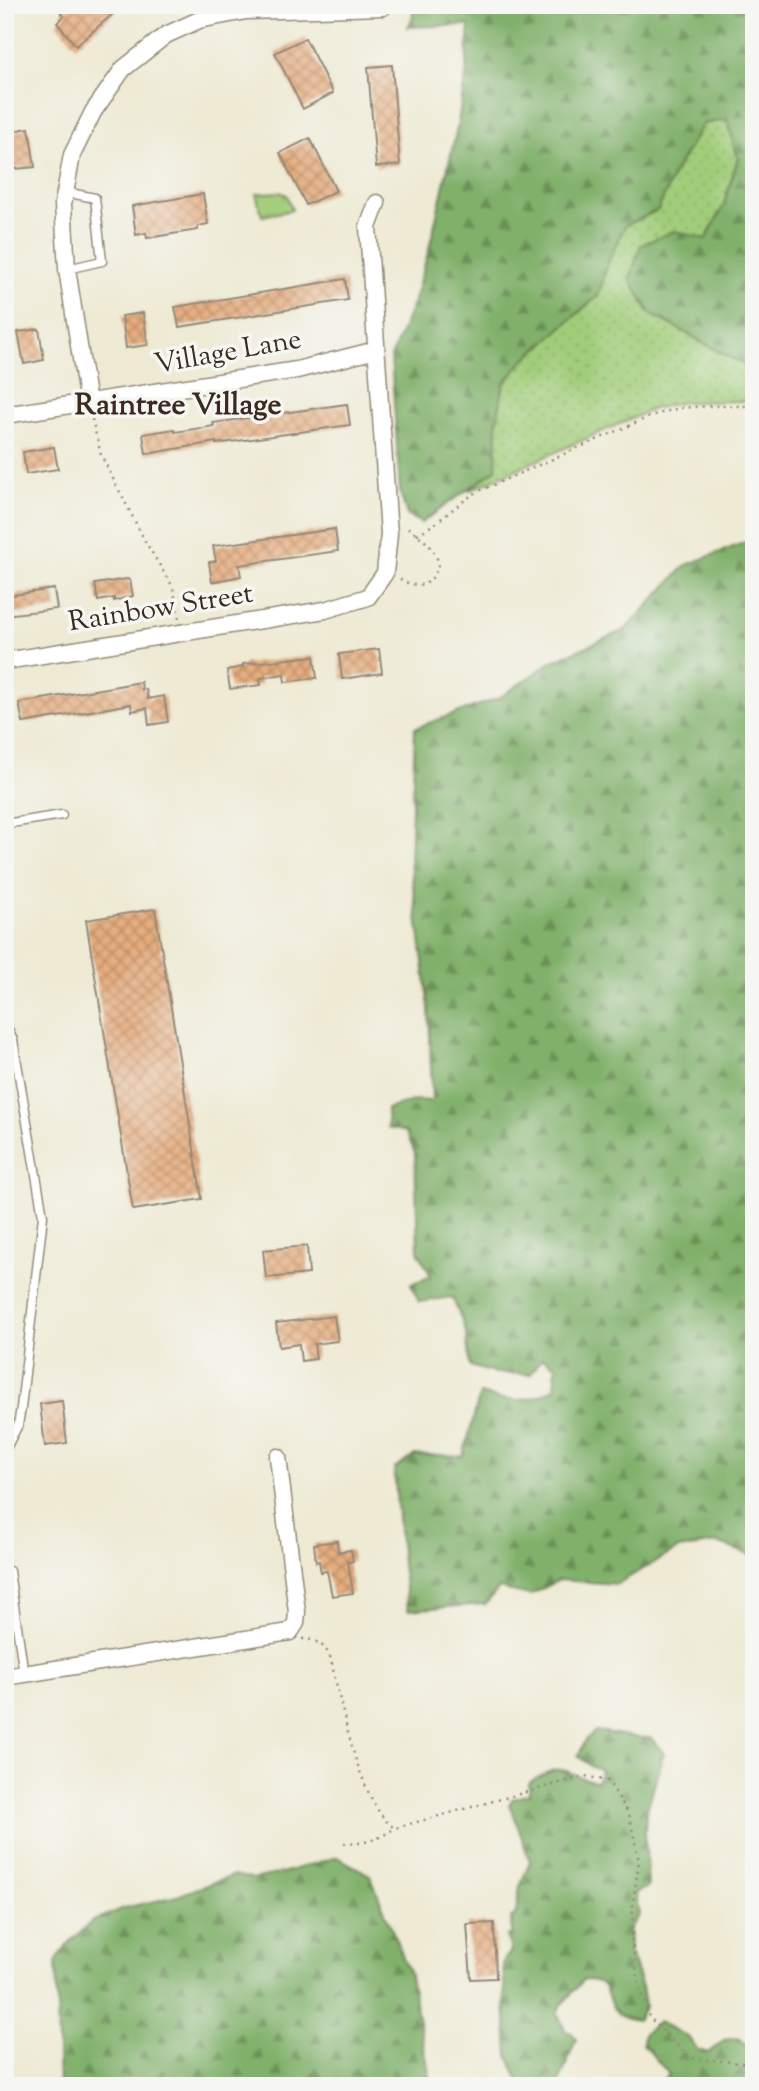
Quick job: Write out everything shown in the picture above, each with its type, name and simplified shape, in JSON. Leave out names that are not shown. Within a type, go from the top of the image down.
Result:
[{"type":"street","points":[[88,402],[67,269],[63,204],[72,155],[93,112],[123,69],[166,36],[200,20],[246,10],[383,7]]},
{"type":"street","points":[[376,350],[368,227],[377,203]]},
{"type":"street","name":"Village Lane","points":[[5,415],[297,370],[376,350]]},
{"type":"street","name":"Rainbow Street","points":[[5,660],[325,610],[368,597],[385,573],[389,534],[376,350]]},
{"type":"street","points":[[5,1677],[293,1635],[297,1612],[278,1457]]},
{"type":"lane","points":[[65,192],[95,198],[102,261],[67,269]]},
{"type":"lane","points":[[5,824],[62,815]]},
{"type":"lane","points":[[5,1022],[13,1040],[43,1216],[21,1408],[18,1425],[5,1450]]},
{"type":"lane","points":[[5,1572],[9,1571],[24,1674]]},
{"type":"path","points":[[88,402],[101,455],[146,543],[173,587],[182,633]]},
{"type":"path","points":[[417,534],[479,491],[630,424],[679,408],[754,406]]},
{"type":"path","points":[[397,576],[409,584],[424,585],[433,578],[437,566],[436,554],[425,540],[400,522]]},
{"type":"path","points":[[293,1635],[316,1641],[325,1647],[330,1656],[348,1733],[366,1785],[383,1820],[395,1828]]},
{"type":"path","points":[[344,1843],[358,1844],[381,1838],[395,1828],[585,1776],[608,1781],[629,1814],[639,1861],[633,1902],[632,1943],[638,1981],[649,2017],[690,2058],[754,2064]]},
{"type":"green space","points":[[414,5],[754,5],[754,370],[649,313],[630,278],[641,245],[674,231],[706,239],[723,207],[738,158],[727,119],[703,124],[675,171],[658,210],[625,226],[609,260],[598,296],[524,360],[504,383],[497,420],[496,469],[421,523],[407,515],[400,492],[391,357],[413,304],[429,249],[457,128],[466,75],[469,25],[408,27]]},
{"type":"green space","points":[[727,119],[738,158],[723,207],[706,240],[674,231],[698,341],[754,370],[754,401],[682,402],[653,409],[468,491],[496,469],[497,420],[504,384],[524,360],[598,296],[609,260],[625,226],[658,210],[675,171],[703,124]]},
{"type":"green space","points":[[279,192],[287,195],[292,210],[262,216],[256,194]]},
{"type":"green space","points":[[754,539],[754,1556],[717,1543],[678,1549],[617,1584],[559,1580],[530,1595],[499,1588],[486,1604],[408,1610],[394,1469],[415,1455],[463,1456],[480,1394],[509,1400],[536,1397],[555,1388],[556,1366],[542,1358],[531,1374],[494,1373],[470,1366],[465,1327],[452,1297],[419,1302],[411,1284],[431,1276],[418,1251],[415,1153],[406,1132],[388,1128],[387,1109],[416,1100],[432,1101],[429,1008],[410,862],[415,728],[499,698],[551,662],[625,630],[686,565]]},
{"type":"green space","points":[[595,1731],[651,1738],[664,1753],[646,1813],[648,1887],[635,1893],[639,1914],[630,1928],[629,1950],[642,1987],[645,2006],[637,2020],[623,2016],[612,2006],[603,1985],[592,1980],[582,1980],[557,2013],[565,2031],[572,2033],[576,2039],[558,2086],[521,2086],[508,2056],[503,1962],[511,1951],[507,1935],[512,1935],[511,1918],[516,1913],[520,1886],[530,1862],[509,1806],[512,1799],[529,1794],[529,1783],[550,1771],[564,1770],[597,1782],[601,1770],[592,1767],[578,1756],[586,1740]]},
{"type":"green space","points":[[337,1857],[370,1875],[409,1972],[431,2082],[418,2086],[59,2086],[56,1962],[66,1946],[91,1922],[124,1908],[177,1896],[234,1875],[253,1879]]},
{"type":"green space","points":[[659,2022],[688,2037],[698,2050],[708,2053],[724,2040],[739,2038],[754,2051],[754,2086],[657,2086],[669,2074],[643,2044],[644,2033]]},
{"type":"building","points":[[71,5],[123,5],[76,46],[57,23],[64,16],[61,13]]},
{"type":"building","points":[[305,38],[333,93],[303,109],[275,53]]},
{"type":"building","points":[[392,65],[400,165],[376,167],[368,67]]},
{"type":"building","points":[[29,128],[35,167],[5,170],[5,148],[9,148],[7,132]]},
{"type":"building","points":[[310,138],[336,191],[306,205],[280,153]]},
{"type":"building","points":[[203,194],[208,224],[198,226],[198,230],[147,238],[146,233],[136,235],[132,206]]},
{"type":"building","points":[[345,279],[348,300],[179,327],[175,307]]},
{"type":"building","points":[[143,313],[148,345],[126,348],[122,316]]},
{"type":"building","points":[[39,329],[44,360],[24,364],[18,332]]},
{"type":"building","points":[[347,404],[350,425],[146,454],[143,434],[174,429],[175,432],[214,426],[213,423]]},
{"type":"building","points":[[54,447],[58,469],[26,474],[23,452]]},
{"type":"building","points":[[335,529],[338,551],[239,565],[241,576],[212,582],[209,562],[216,561],[213,546]]},
{"type":"building","points":[[130,580],[133,596],[114,601],[114,598],[98,601],[95,584]]},
{"type":"building","points":[[54,589],[57,609],[5,615],[5,596]]},
{"type":"building","points":[[379,649],[382,673],[342,679],[339,654]]},
{"type":"building","points":[[314,656],[317,678],[285,682],[284,674],[260,678],[261,685],[230,689],[227,670],[243,667],[243,664]]},
{"type":"building","points":[[141,682],[142,690],[146,689],[148,699],[164,696],[168,722],[149,725],[147,708],[132,711],[131,704],[23,723],[19,703]]},
{"type":"building","points":[[155,909],[202,1199],[133,1210],[86,920]]},
{"type":"building","points":[[307,1246],[309,1274],[266,1278],[263,1250]]},
{"type":"building","points":[[334,1316],[338,1341],[314,1344],[316,1359],[301,1361],[299,1344],[279,1347],[276,1323]]},
{"type":"building","points":[[62,1401],[67,1443],[45,1446],[40,1404]]},
{"type":"building","points":[[337,1541],[338,1552],[351,1550],[353,1561],[348,1562],[353,1593],[332,1596],[327,1571],[321,1572],[319,1561],[316,1562],[314,1544]]},
{"type":"building","points":[[494,1923],[496,1978],[471,1979],[467,1924]]},
{"type":"district","name":"Raintree Village","points":[[178,406]]}]
